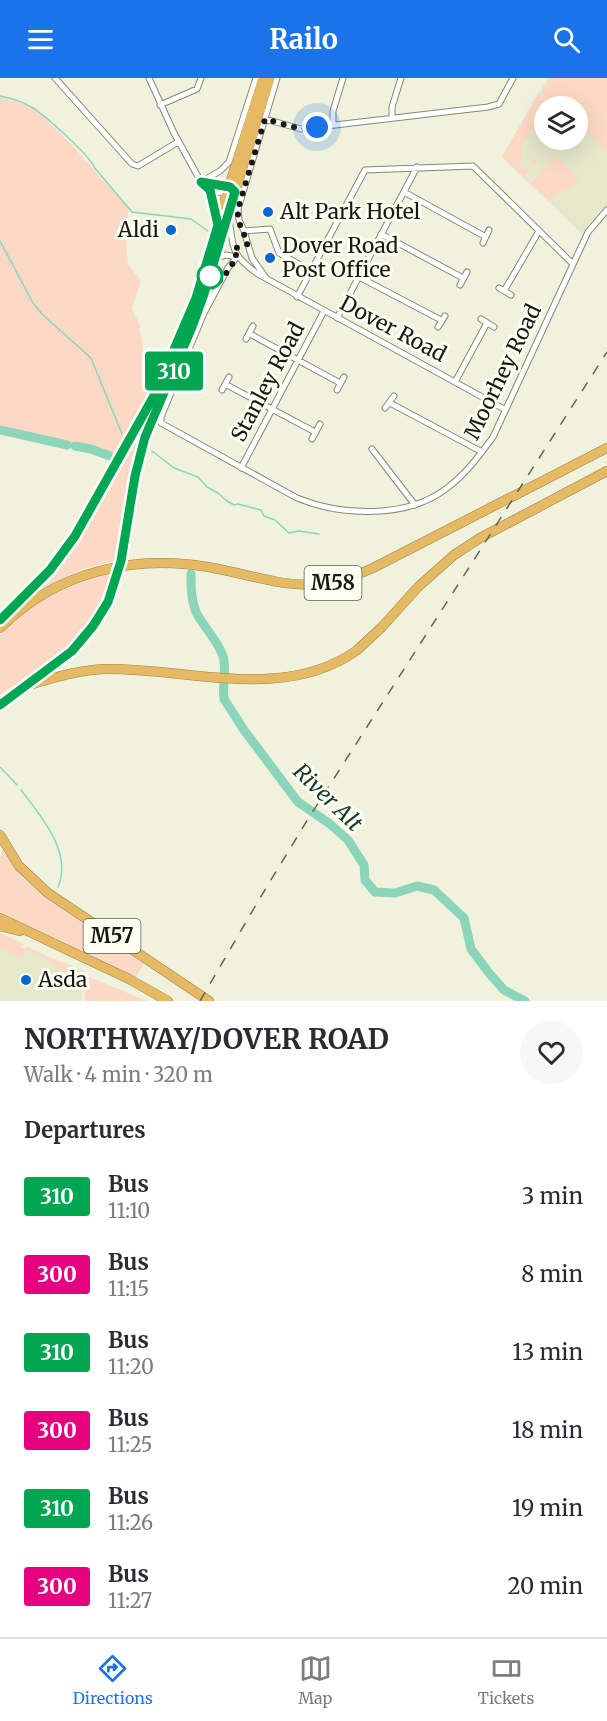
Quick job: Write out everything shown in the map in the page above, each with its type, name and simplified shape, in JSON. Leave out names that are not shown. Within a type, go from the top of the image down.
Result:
[{"type":"highway","points":[[0,620],[62,555],[155,394],[171,360],[229,213],[231,191],[263,78]]},
{"type":"highway","points":[[1,704],[61,661],[82,640],[108,602],[117,578],[135,476],[145,437],[192,327],[215,258],[218,225],[270,78]]},
{"type":"highway","name":"M58","points":[[0,628],[29,603],[53,589],[83,575],[125,565],[161,563],[194,565],[288,584],[314,585],[340,581],[373,568],[607,448]]},
{"type":"highway","points":[[26,687],[65,674],[95,670],[130,670],[262,679],[297,677],[314,673],[343,660],[369,639],[418,587],[454,555],[480,538],[607,471]]},
{"type":"highway","name":"M57","points":[[0,835],[19,866],[48,893],[209,1001]]},
{"type":"highway","name":"M57","points":[[0,918],[129,979],[168,1001]]},
{"type":"highway","name":"M57","points":[[0,926],[26,932]]},
{"type":"street","points":[[55,78],[132,164],[138,166],[178,142]]},
{"type":"street","points":[[149,78],[178,142],[201,182],[210,190],[218,225]]},
{"type":"street","points":[[160,105],[197,89],[201,78]]},
{"type":"street","points":[[201,182],[220,171],[229,162],[256,78]]},
{"type":"street","points":[[266,279],[252,258],[244,231],[238,220],[238,209],[277,78]]},
{"type":"street","points":[[333,125],[332,115],[343,78]]},
{"type":"street","points":[[392,118],[392,107],[401,78]]},
{"type":"street","points":[[265,119],[301,129],[488,107],[499,104],[513,78]]},
{"type":"street","points":[[297,297],[365,170],[473,166],[573,264]]},
{"type":"street","points":[[337,318],[417,167]]},
{"type":"street","points":[[201,182],[231,191]]},
{"type":"street","points":[[210,190],[231,191]]},
{"type":"street","points":[[404,192],[484,240],[489,230]]},
{"type":"street","name":"Moorhey Road","points":[[237,257],[228,268],[204,313],[161,417],[161,423],[297,498],[318,507],[372,512],[415,506],[446,489],[474,464],[493,437],[588,232],[607,210]]},
{"type":"street","name":"Dover Road","points":[[229,213],[233,249],[237,257],[266,279],[504,409]]},
{"type":"street","points":[[244,231],[270,229],[279,253],[311,271]]},
{"type":"street","points":[[511,295],[502,289],[539,231]]},
{"type":"street","points":[[381,234],[463,278]]},
{"type":"street","points":[[216,242],[233,249],[248,244]]},
{"type":"street","points":[[215,258],[226,255],[237,257]]},
{"type":"street","points":[[245,264],[252,258]]},
{"type":"street","points":[[460,285],[467,272]]},
{"type":"street","points":[[359,276],[443,318],[438,327]]},
{"type":"street","name":"Stanley Road","points":[[241,468],[324,311]]},
{"type":"street","points":[[481,320],[494,327]]},
{"type":"street","points":[[455,382],[487,323]]},
{"type":"street","points":[[253,326],[248,337],[299,360],[340,383]]},
{"type":"street","points":[[229,377],[224,387],[273,409],[315,432]]},
{"type":"street","points":[[337,390],[344,377]]},
{"type":"street","points":[[385,408],[394,396]]},
{"type":"street","points":[[390,403],[482,452]]},
{"type":"street","points":[[312,439],[320,424]]},
{"type":"street","points":[[372,449],[415,506]]},
{"type":"shaded area","points":[[548,78],[607,78],[607,206],[582,234],[502,157],[534,102],[534,150],[588,150],[588,96],[538,96]]},
{"type":"shaded area","points":[[550,78],[607,78],[607,152],[588,134],[588,96],[544,96],[542,92]]},
{"type":"shaded area","points":[[0,97],[32,106],[71,144],[129,209],[125,231],[128,264],[141,281],[132,309],[139,323],[150,395],[114,454],[98,447],[61,442],[0,426]]},
{"type":"shaded area","points":[[534,101],[534,128],[520,146],[522,149],[520,151],[524,155],[519,161],[521,168],[527,169],[531,166],[532,161],[527,155],[536,162],[525,175],[531,183],[555,156],[579,180],[569,190],[563,190],[549,202],[502,157]]},
{"type":"shaded area","points":[[138,434],[142,436],[115,561],[80,570],[36,592],[66,557]]},
{"type":"shaded area","points":[[112,571],[105,594],[84,631],[38,671],[0,695],[0,635],[26,611],[52,595]]},
{"type":"shaded area","points":[[2,849],[23,878],[47,898],[144,964],[136,977],[0,912]]},
{"type":"shaded area","points":[[0,933],[22,943],[24,945],[20,949],[29,947],[84,975],[147,1001],[85,1001],[85,987],[37,954],[25,951],[22,958],[0,948]]},
{"type":"shaded area","points":[[0,944],[30,949],[84,971],[81,1001],[0,1001]]},
{"type":"waterway","points":[[0,96],[27,105],[55,126],[85,154],[132,212],[191,219],[208,231]]},
{"type":"waterway","points":[[0,241],[33,303],[91,358],[122,434]]},
{"type":"waterway","name":"River Alt","points":[[0,430],[67,445]]},
{"type":"waterway","name":"River Alt","points":[[75,446],[110,456]]},
{"type":"waterway","points":[[152,451],[174,468],[198,477],[207,487],[234,505],[261,510],[264,516],[275,520],[289,533],[299,531],[319,534]]},
{"type":"waterway","name":"River Alt","points":[[191,574],[192,598],[196,612],[223,656],[224,699],[244,730],[298,802],[330,824],[348,840],[364,865],[365,880],[375,892],[395,893],[417,886],[434,890],[464,918],[471,949],[489,973],[504,990],[525,1001]]},
{"type":"waterway","points":[[0,767],[17,785]]},
{"type":"waterway","points":[[21,790],[45,822],[58,848],[61,861],[58,887]]},
{"type":"railway","points":[[200,1001],[308,819],[607,352]]},
{"type":"bus line","name":"310","points":[[0,620],[62,555],[146,412],[186,324],[218,225],[210,190],[201,182],[230,187],[235,192],[204,294],[178,362],[145,437],[135,476],[121,561],[108,602],[93,626],[72,651],[0,705]]},
{"type":"place","name":"Alt Park Hotel","points":[[268,212]]},
{"type":"place","name":"Aldi","points":[[171,230]]},
{"type":"place","name":"Dover Road Post Office","points":[[270,258]]},
{"type":"place","name":"Asda","points":[[26,980]]},
{"type":"route","points":[[210,276],[221,281],[237,257],[233,249],[248,244],[237,215],[265,119],[301,129],[317,127]]}]
